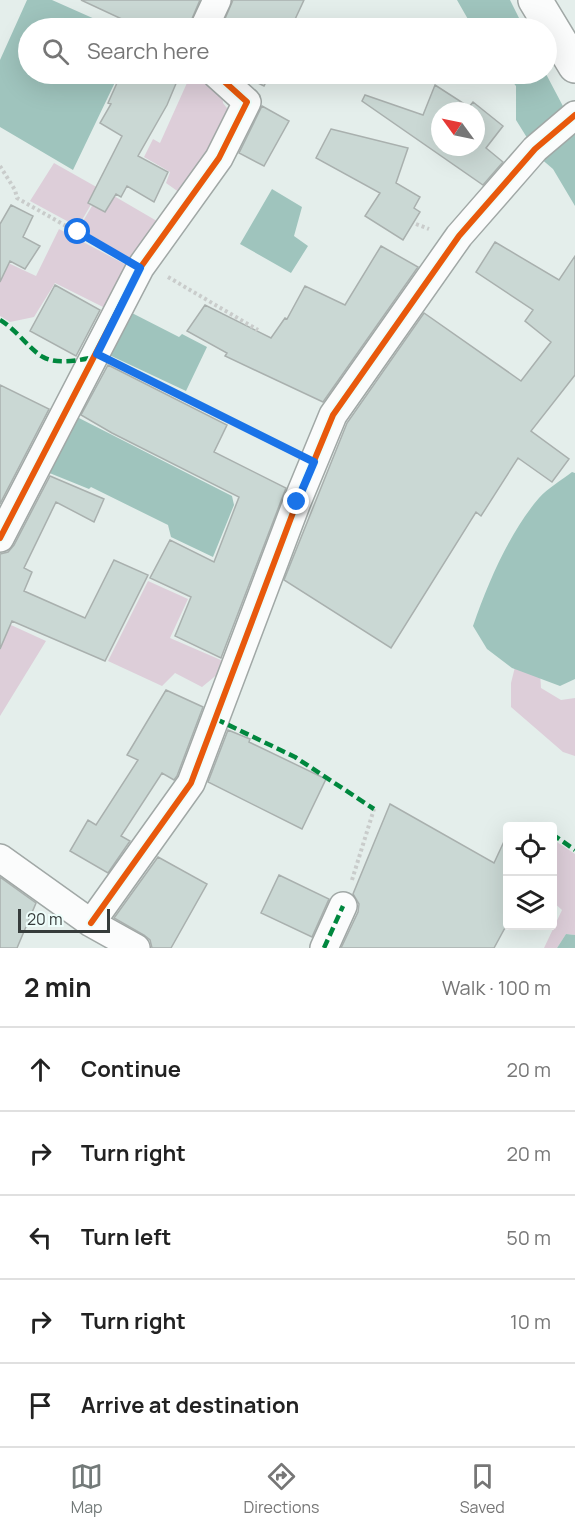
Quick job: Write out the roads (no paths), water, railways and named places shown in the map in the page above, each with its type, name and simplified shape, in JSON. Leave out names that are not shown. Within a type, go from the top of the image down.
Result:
[{"type":"street","points":[[209,18],[217,0]]},
{"type":"street","points":[[536,0],[547,18]]},
{"type":"street","points":[[557,36],[575,66]]},
{"type":"street","points":[[0,538],[142,265],[219,158],[247,102],[227,84]]},
{"type":"street","points":[[91,923],[191,783],[333,415],[459,236],[535,149],[573,117]]},
{"type":"street","points":[[0,858],[91,923],[136,948]]},
{"type":"street","points":[[324,948],[343,906]]},
{"type":"water","points":[[27,0],[52,0],[92,18],[19,18]]},
{"type":"water","points":[[457,0],[510,0],[519,18],[467,18]]},
{"type":"water","points":[[18,20],[18,84],[114,84],[73,170],[0,127],[0,60]]},
{"type":"water","points":[[514,84],[551,84],[575,129],[575,206],[553,169],[539,157],[516,120]]},
{"type":"water","points":[[272,189],[302,207],[294,236],[308,246],[291,273],[240,244]]},
{"type":"water","points":[[130,312],[179,337],[182,334],[207,347],[186,391],[105,353]]},
{"type":"water","points":[[75,416],[232,496],[234,505],[213,557],[171,537],[168,525],[91,487],[89,489],[47,472]]},
{"type":"water","points":[[572,472],[575,473],[575,679],[560,686],[512,668],[487,649],[473,626],[485,593],[518,527],[543,494]]},
{"type":"water","points":[[566,934],[575,935],[575,948],[557,948]]}]
